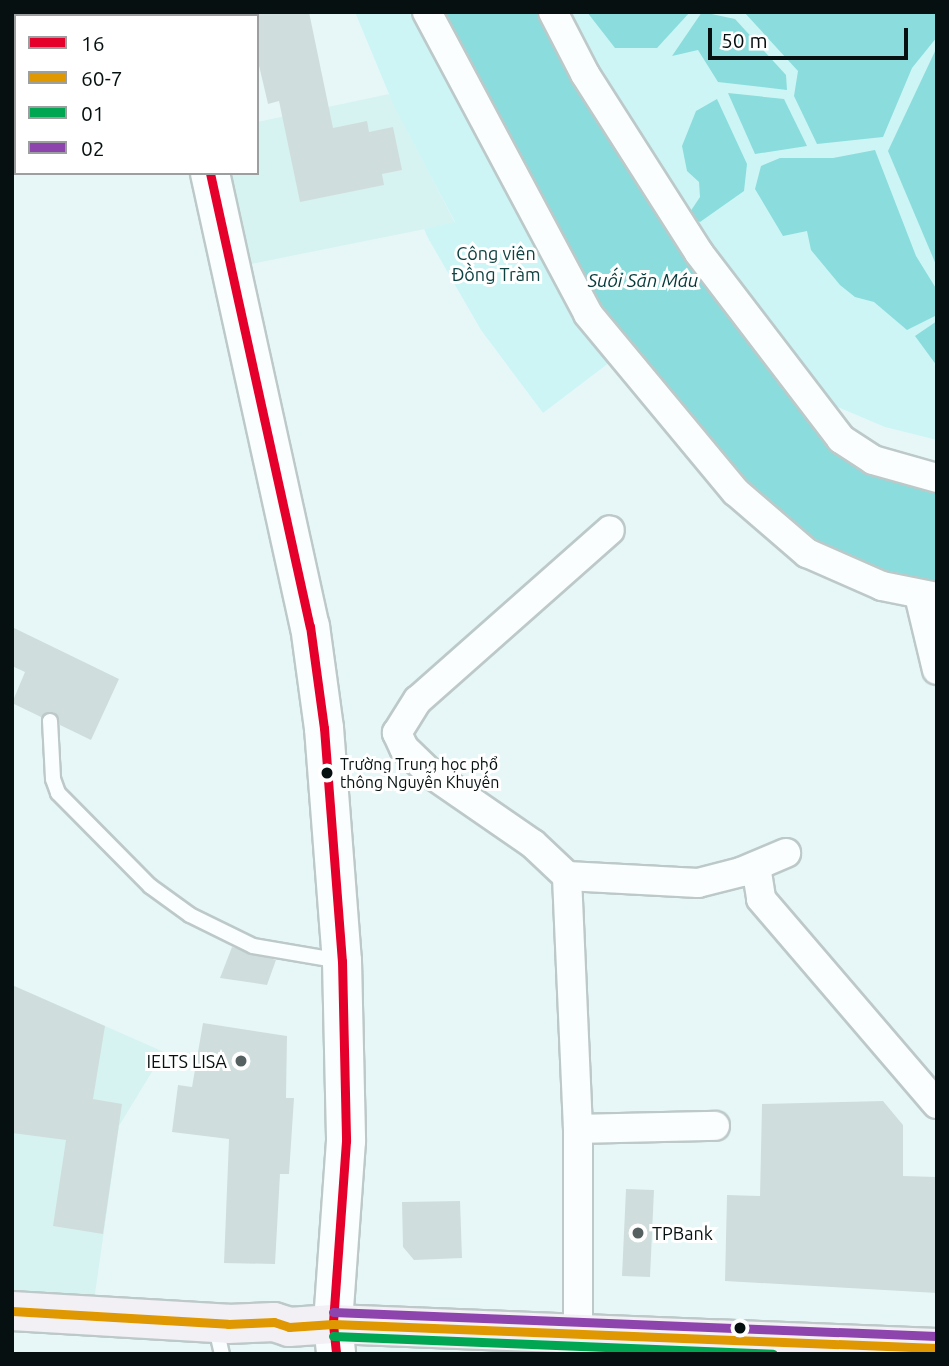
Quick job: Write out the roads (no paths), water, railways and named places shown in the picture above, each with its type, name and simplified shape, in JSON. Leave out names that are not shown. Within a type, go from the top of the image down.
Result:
[{"type":"main road","points":[[210,175],[310,625],[331,800],[342,961],[346,1141],[335,1339]]},
{"type":"main road","points":[[12,1311],[219,1339],[335,1339],[453,1332],[578,1332],[923,1350]]},
{"type":"street","points":[[427,12],[588,314],[736,492],[807,553],[843,572],[928,596],[937,670]]},
{"type":"street","points":[[553,12],[585,74],[686,233],[841,439],[873,460],[937,478]]},
{"type":"street","points":[[610,530],[418,700],[397,733],[404,748],[430,773],[533,844],[567,876],[698,883],[756,866],[786,853]]},
{"type":"street","points":[[756,866],[761,899],[937,1104]]},
{"type":"street","points":[[567,876],[578,1129],[578,1332]]},
{"type":"street","points":[[578,1129],[715,1126]]},
{"type":"lane","points":[[50,721],[53,779],[58,793],[150,886],[190,915],[253,946],[342,961]]},
{"type":"water","name":"Suối Săn Máu","points":[[438,12],[541,12],[788,389],[937,487],[937,588],[846,563],[776,519],[597,309]]},
{"type":"water","points":[[587,12],[690,12],[657,48],[615,48]]},
{"type":"water","points":[[702,12],[735,19],[786,75],[787,90],[718,82],[698,50],[672,56]]},
{"type":"water","points":[[744,12],[937,12],[937,37],[912,68],[883,137],[817,144],[794,96],[798,71]]},
{"type":"water","points":[[937,47],[937,267],[888,151]]},
{"type":"water","points":[[728,93],[784,99],[807,146],[755,154]]},
{"type":"water","points":[[717,99],[747,164],[744,191],[700,222],[688,215],[700,197],[699,182],[687,171],[682,146],[696,111]]},
{"type":"water","points":[[875,150],[916,256],[937,290],[937,315],[907,330],[874,302],[855,297],[840,285],[811,250],[807,231],[783,236],[755,189],[761,166],[780,158],[833,158]]},
{"type":"water","points":[[937,321],[937,366],[915,336]]},
{"type":"place","name":"Trường Trung học phổ thông Nguyễn Khuyến","points":[[327,773]]},
{"type":"place","name":"IELTS LISA","points":[[241,1061]]},
{"type":"place","name":"TPBank","points":[[638,1233]]},
{"type":"park label","name":"Công viên Đồng Tràm","points":[[496,264]]}]
